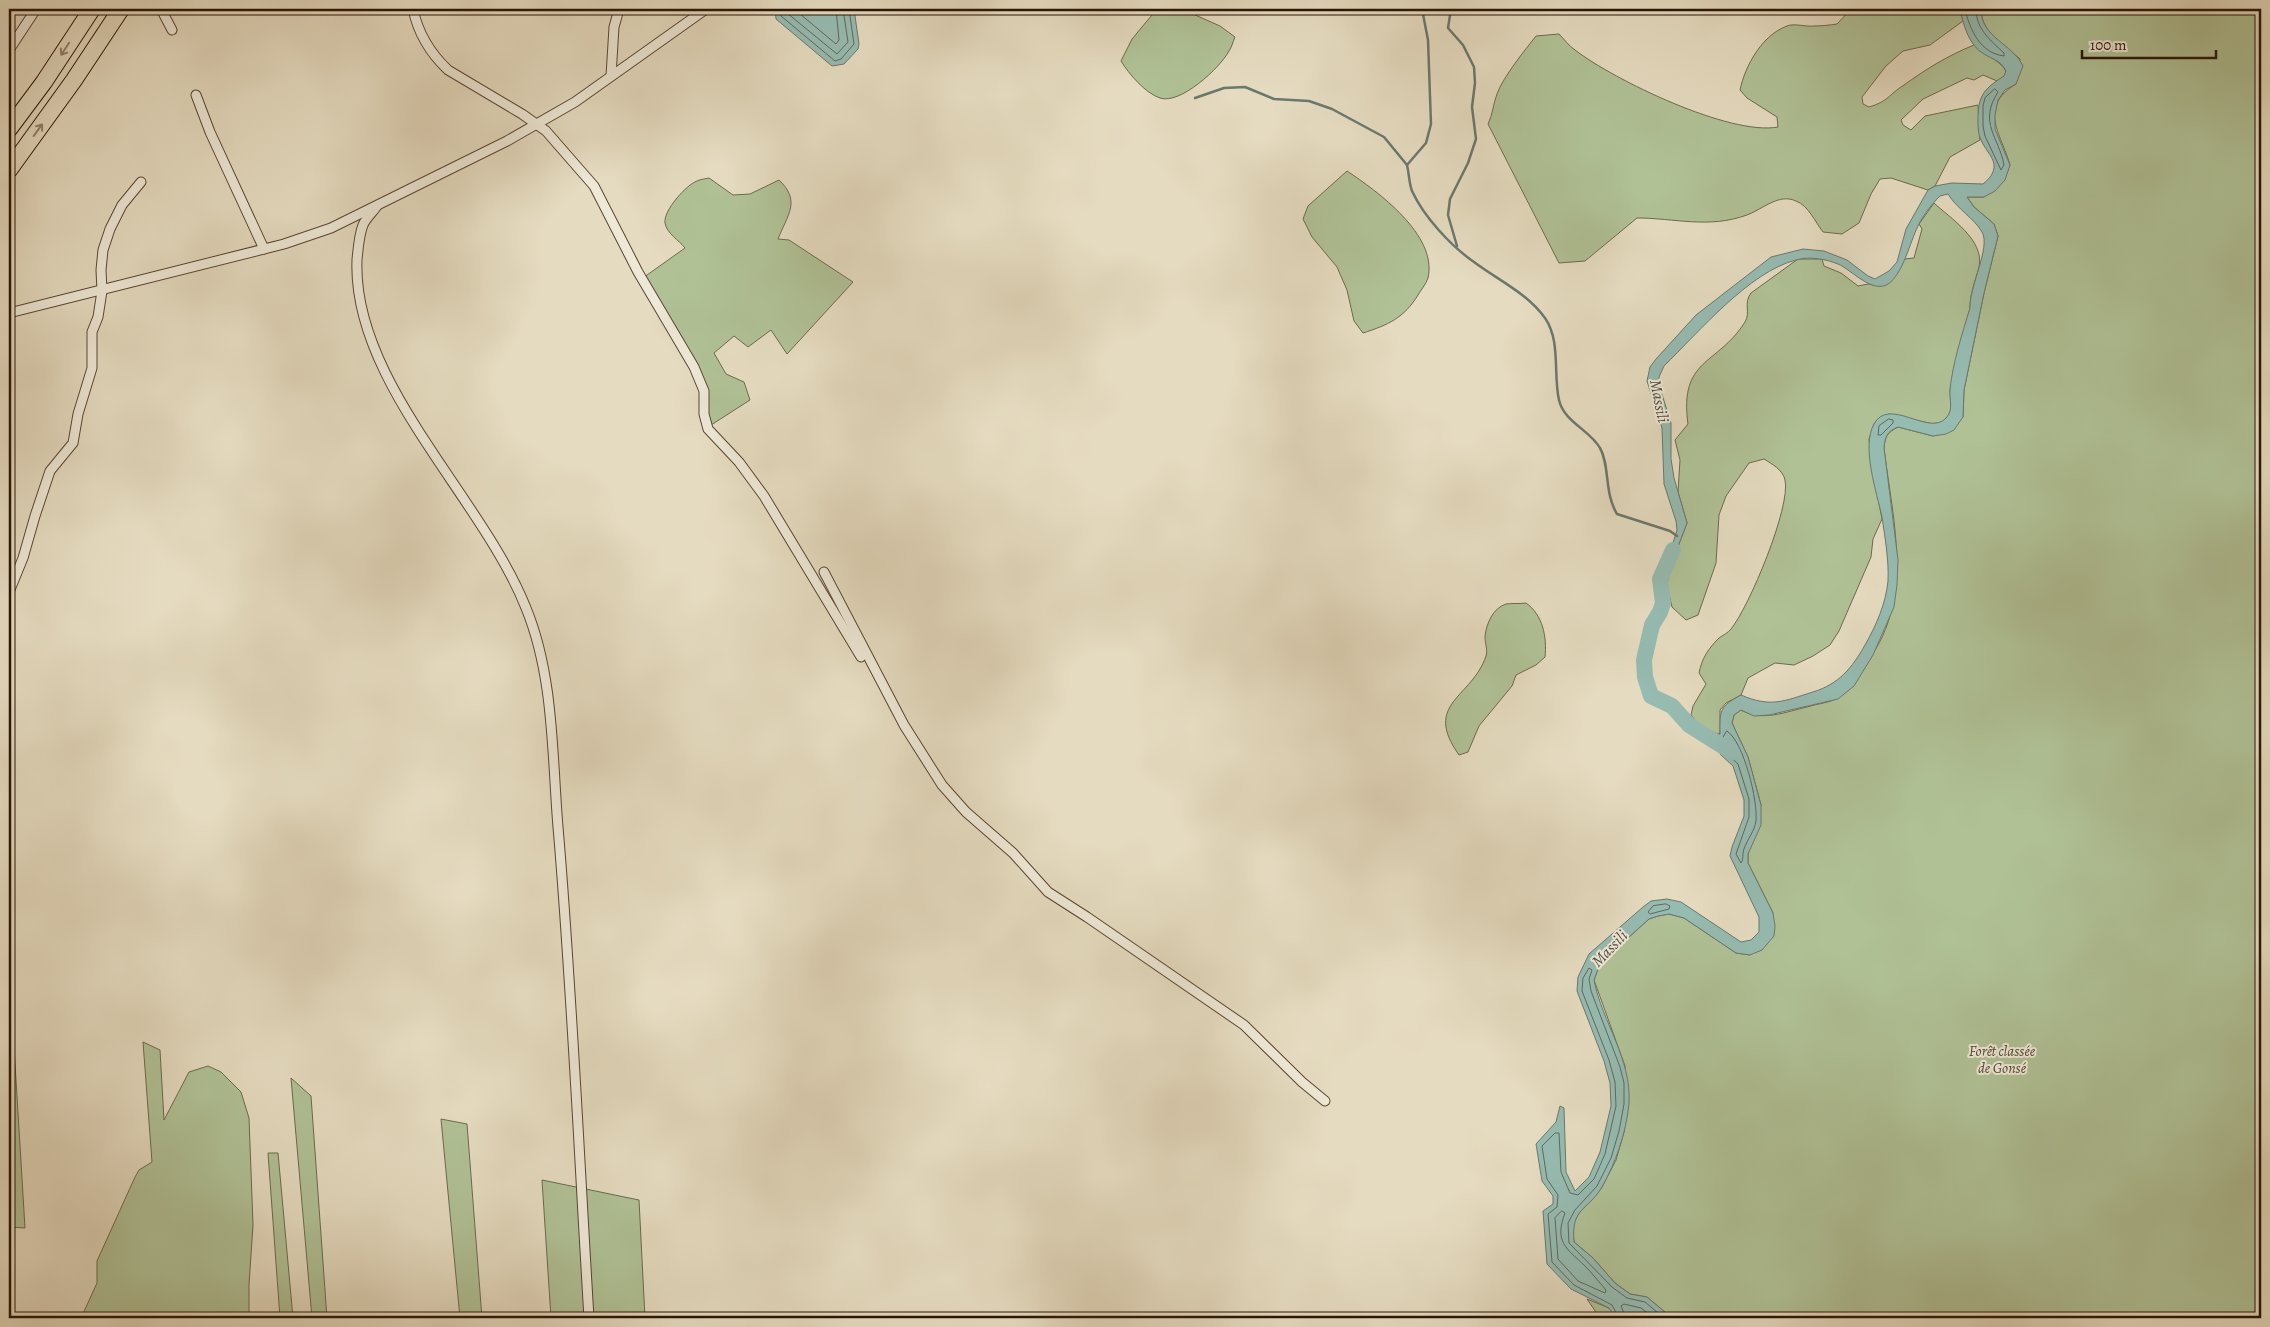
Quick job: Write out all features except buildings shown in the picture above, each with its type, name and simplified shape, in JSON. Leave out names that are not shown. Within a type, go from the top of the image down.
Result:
[{"type":"highway","points":[[9,129],[44,82],[92,9]]},
{"type":"highway","points":[[9,170],[74,80],[121,9]]},
{"type":"street","points":[[9,50],[36,9]]},
{"type":"street","points":[[161,9],[172,30]]},
{"type":"street","points":[[413,9],[420,33],[438,60],[448,70],[546,131],[594,186],[638,272],[694,367],[704,391],[708,429],[739,462],[764,496],[861,657]]},
{"type":"street","points":[[611,76],[614,27],[620,9]]},
{"type":"street","points":[[9,313],[284,244],[331,228],[507,141],[575,102],[706,9]]},
{"type":"street","points":[[196,95],[210,132],[264,249]]},
{"type":"street","points":[[9,592],[23,558],[50,471],[73,443],[78,414],[92,368],[92,332],[98,317],[102,291],[101,270],[103,250],[110,229],[122,205],[141,182]]},
{"type":"street","points":[[377,206],[363,226],[358,250],[356,281],[366,327],[382,364],[406,410],[507,567],[527,609],[542,656],[549,712],[566,918],[589,1318]]},
{"type":"street","points":[[824,572],[904,725],[942,785],[966,812],[1012,853],[1048,892],[1087,916],[1244,1025],[1302,1082],[1325,1101]]},
{"type":"green space","points":[[1157,9],[1188,9],[1193,14],[1220,26],[1235,37],[1231,48],[1224,58],[1199,84],[1178,96],[1168,99],[1154,96],[1143,88],[1121,61],[1132,39]]},
{"type":"green space","points":[[1851,9],[1960,9],[1963,21],[1930,45],[1903,51],[1886,66],[1862,97],[1863,104],[1869,107],[1885,100],[1921,73],[1974,45],[1999,63],[2006,71],[2005,76],[1997,81],[1983,75],[1974,80],[1967,78],[1923,99],[1901,120],[1903,125],[1911,130],[1925,116],[1978,105],[1980,140],[1950,157],[1935,186],[1928,190],[1891,178],[1880,179],[1871,194],[1859,223],[1842,234],[1823,232],[1801,203],[1790,199],[1777,200],[1747,215],[1719,221],[1692,222],[1637,218],[1585,261],[1559,263],[1488,124],[1500,87],[1536,36],[1559,34],[1575,50],[1616,76],[1703,115],[1757,128],[1778,127],[1777,117],[1747,98],[1740,90],[1746,71],[1756,52],[1778,30],[1793,25],[1817,26],[1837,24]]},
{"type":"green space","name":"Forêt classée de Gonsé","points":[[1981,9],[2261,9],[2261,1318],[1672,1318],[1647,1297],[1630,1294],[1615,1283],[1593,1258],[1574,1242],[1572,1225],[1579,1213],[1601,1189],[1616,1160],[1624,1132],[1625,1066],[1594,980],[1598,969],[1609,955],[1649,919],[1669,914],[1684,918],[1736,953],[1750,955],[1773,913],[1748,863],[1748,854],[1761,805],[1748,757],[1732,723],[1734,715],[1741,710],[1749,714],[1765,716],[1829,702],[1843,693],[1863,667],[1879,642],[1890,616],[1895,589],[1897,562],[1884,448],[1886,438],[1889,433],[1898,427],[1933,436],[1963,417],[1964,390],[1998,236],[1994,224],[1974,207],[1967,197],[1984,197],[2010,165],[1995,122],[1995,112],[1997,102],[2004,93],[2016,84],[2020,59],[2000,43],[1989,31],[1982,17]]},
{"type":"green space","points":[[1347,171],[1374,190],[1402,216],[1415,231],[1424,246],[1429,262],[1428,278],[1407,310],[1388,324],[1363,333],[1354,321],[1347,290],[1337,267],[1312,237],[1303,219],[1308,206]]},
{"type":"green space","points":[[709,178],[733,195],[750,194],[779,180],[790,195],[791,201],[789,215],[778,239],[789,240],[853,282],[787,354],[771,330],[748,347],[734,336],[714,353],[726,374],[744,382],[750,400],[708,427],[704,397],[691,368],[640,280],[685,248],[666,227],[665,218],[671,205],[692,183]]},
{"type":"green space","points":[[1934,203],[1965,230],[1977,248],[1979,257],[1979,267],[1950,390],[1951,409],[1948,417],[1942,422],[1933,424],[1889,414],[1880,417],[1874,424],[1869,439],[1871,462],[1882,519],[1873,539],[1871,557],[1839,631],[1830,645],[1813,656],[1794,665],[1775,663],[1748,678],[1741,695],[1726,703],[1720,710],[1720,734],[1710,732],[1700,726],[1691,715],[1693,706],[1706,684],[1699,673],[1700,668],[1709,650],[1719,638],[1730,630],[1739,617],[1758,579],[1782,512],[1785,480],[1780,470],[1764,459],[1749,463],[1726,496],[1719,515],[1716,563],[1698,615],[1686,620],[1672,607],[1667,586],[1669,570],[1687,523],[1678,492],[1680,460],[1675,440],[1688,424],[1687,402],[1689,386],[1695,374],[1734,336],[1745,322],[1751,293],[1798,259],[1822,259],[1824,266],[1841,273],[1858,286],[1868,284],[1880,286],[1897,273],[1904,259],[1914,258],[1922,229],[1919,224]]},
{"type":"green space","points":[[1526,603],[1532,608],[1543,627],[1545,657],[1536,665],[1516,675],[1512,686],[1479,726],[1468,752],[1459,755],[1449,738],[1446,724],[1448,712],[1453,702],[1471,682],[1486,656],[1485,637],[1489,622],[1494,613],[1506,604]]},
{"type":"green space","points":[[9,1008],[12,1014],[25,1228],[9,1227]]},
{"type":"green space","points":[[143,1042],[160,1050],[164,1120],[189,1072],[208,1066],[221,1072],[241,1092],[249,1118],[253,1225],[249,1318],[81,1318],[97,1283],[97,1261],[135,1177],[139,1170],[152,1162]]},
{"type":"green space","points":[[291,1078],[311,1096],[327,1318],[312,1318]]},
{"type":"green space","points":[[441,1119],[467,1124],[482,1318],[460,1318]]},
{"type":"green space","points":[[268,1153],[278,1153],[293,1318],[280,1318]]},
{"type":"green space","points":[[542,1180],[639,1200],[645,1318],[551,1318]]},
{"type":"green space","points":[[1587,1299],[1609,1308],[1616,1318],[1600,1318]]},
{"type":"water","points":[[775,9],[854,9],[858,49],[844,64],[832,66],[776,19]]},
{"type":"water","points":[[1960,9],[1981,9],[1982,19],[1991,34],[2012,51],[2023,66],[2016,84],[2005,90],[1998,100],[1995,115],[1995,129],[2010,165],[2005,180],[1995,191],[1984,197],[1967,197],[1974,207],[1994,224],[1998,236],[1964,390],[1963,417],[1954,430],[1946,434],[1933,436],[1898,427],[1891,430],[1886,438],[1884,448],[1898,560],[1897,585],[1894,607],[1873,655],[1854,686],[1838,699],[1769,715],[1754,716],[1741,710],[1734,715],[1732,723],[1748,757],[1761,805],[1761,825],[1748,854],[1748,863],[1773,913],[1774,936],[1762,950],[1750,955],[1736,953],[1684,918],[1669,914],[1658,916],[1649,919],[1609,955],[1598,969],[1594,980],[1603,1011],[1626,1072],[1629,1087],[1629,1104],[1623,1136],[1612,1168],[1602,1187],[1578,1216],[1575,1222],[1574,1242],[1593,1258],[1615,1283],[1630,1294],[1647,1297],[1672,1318],[1616,1318],[1609,1308],[1571,1289],[1547,1264],[1543,1211],[1553,1204],[1553,1196],[1542,1181],[1536,1144],[1556,1122],[1560,1106],[1564,1108],[1566,1172],[1575,1191],[1589,1177],[1600,1152],[1611,1106],[1610,1083],[1604,1061],[1577,991],[1578,977],[1589,954],[1651,901],[1667,899],[1681,902],[1741,942],[1751,940],[1759,932],[1759,917],[1730,856],[1744,816],[1744,800],[1733,766],[1721,755],[1713,741],[1720,734],[1722,710],[1728,703],[1741,695],[1761,701],[1777,702],[1822,689],[1837,680],[1850,668],[1869,638],[1883,606],[1888,581],[1882,517],[1871,470],[1870,434],[1874,424],[1881,416],[1889,414],[1899,415],[1930,423],[1939,423],[1950,412],[1950,389],[1953,369],[1984,247],[1982,232],[1948,194],[1940,196],[1922,218],[1898,273],[1888,284],[1875,286],[1869,284],[1844,267],[1828,261],[1812,258],[1796,260],[1760,277],[1743,290],[1664,366],[1659,377],[1660,388],[1671,423],[1671,459],[1674,478],[1687,523],[1669,570],[1660,571],[1672,546],[1677,530],[1664,484],[1662,428],[1647,381],[1650,367],[1696,315],[1771,257],[1803,249],[1824,251],[1847,260],[1875,279],[1889,271],[1897,262],[1906,229],[1928,190],[1935,186],[1952,183],[1983,184],[1989,178],[1993,173],[1994,164],[1979,135],[1979,104],[1987,89],[2004,76],[2006,71],[1999,62],[1974,46],[1965,28]]},
{"type":"waterway","points":[[1422,9],[1428,40],[1431,124],[1426,143],[1407,165],[1412,191],[1431,221],[1456,248],[1530,301],[1545,318],[1550,327],[1555,347],[1559,400],[1566,414],[1600,448],[1605,463],[1610,497],[1617,514],[1670,531],[1677,536]]},
{"type":"waterway","points":[[1451,9],[1448,28],[1463,45],[1474,67],[1475,83],[1472,107],[1476,139],[1468,163],[1450,199],[1448,215],[1457,246]]},
{"type":"waterway","points":[[1195,98],[1224,88],[1245,87],[1274,99],[1309,101],[1332,109],[1384,137],[1407,165]]},
{"type":"waterway","name":"Massili","points":[[1673,550],[1660,579],[1663,603],[1652,625],[1644,660],[1645,677],[1651,696],[1672,706],[1689,725],[1732,752]]}]
